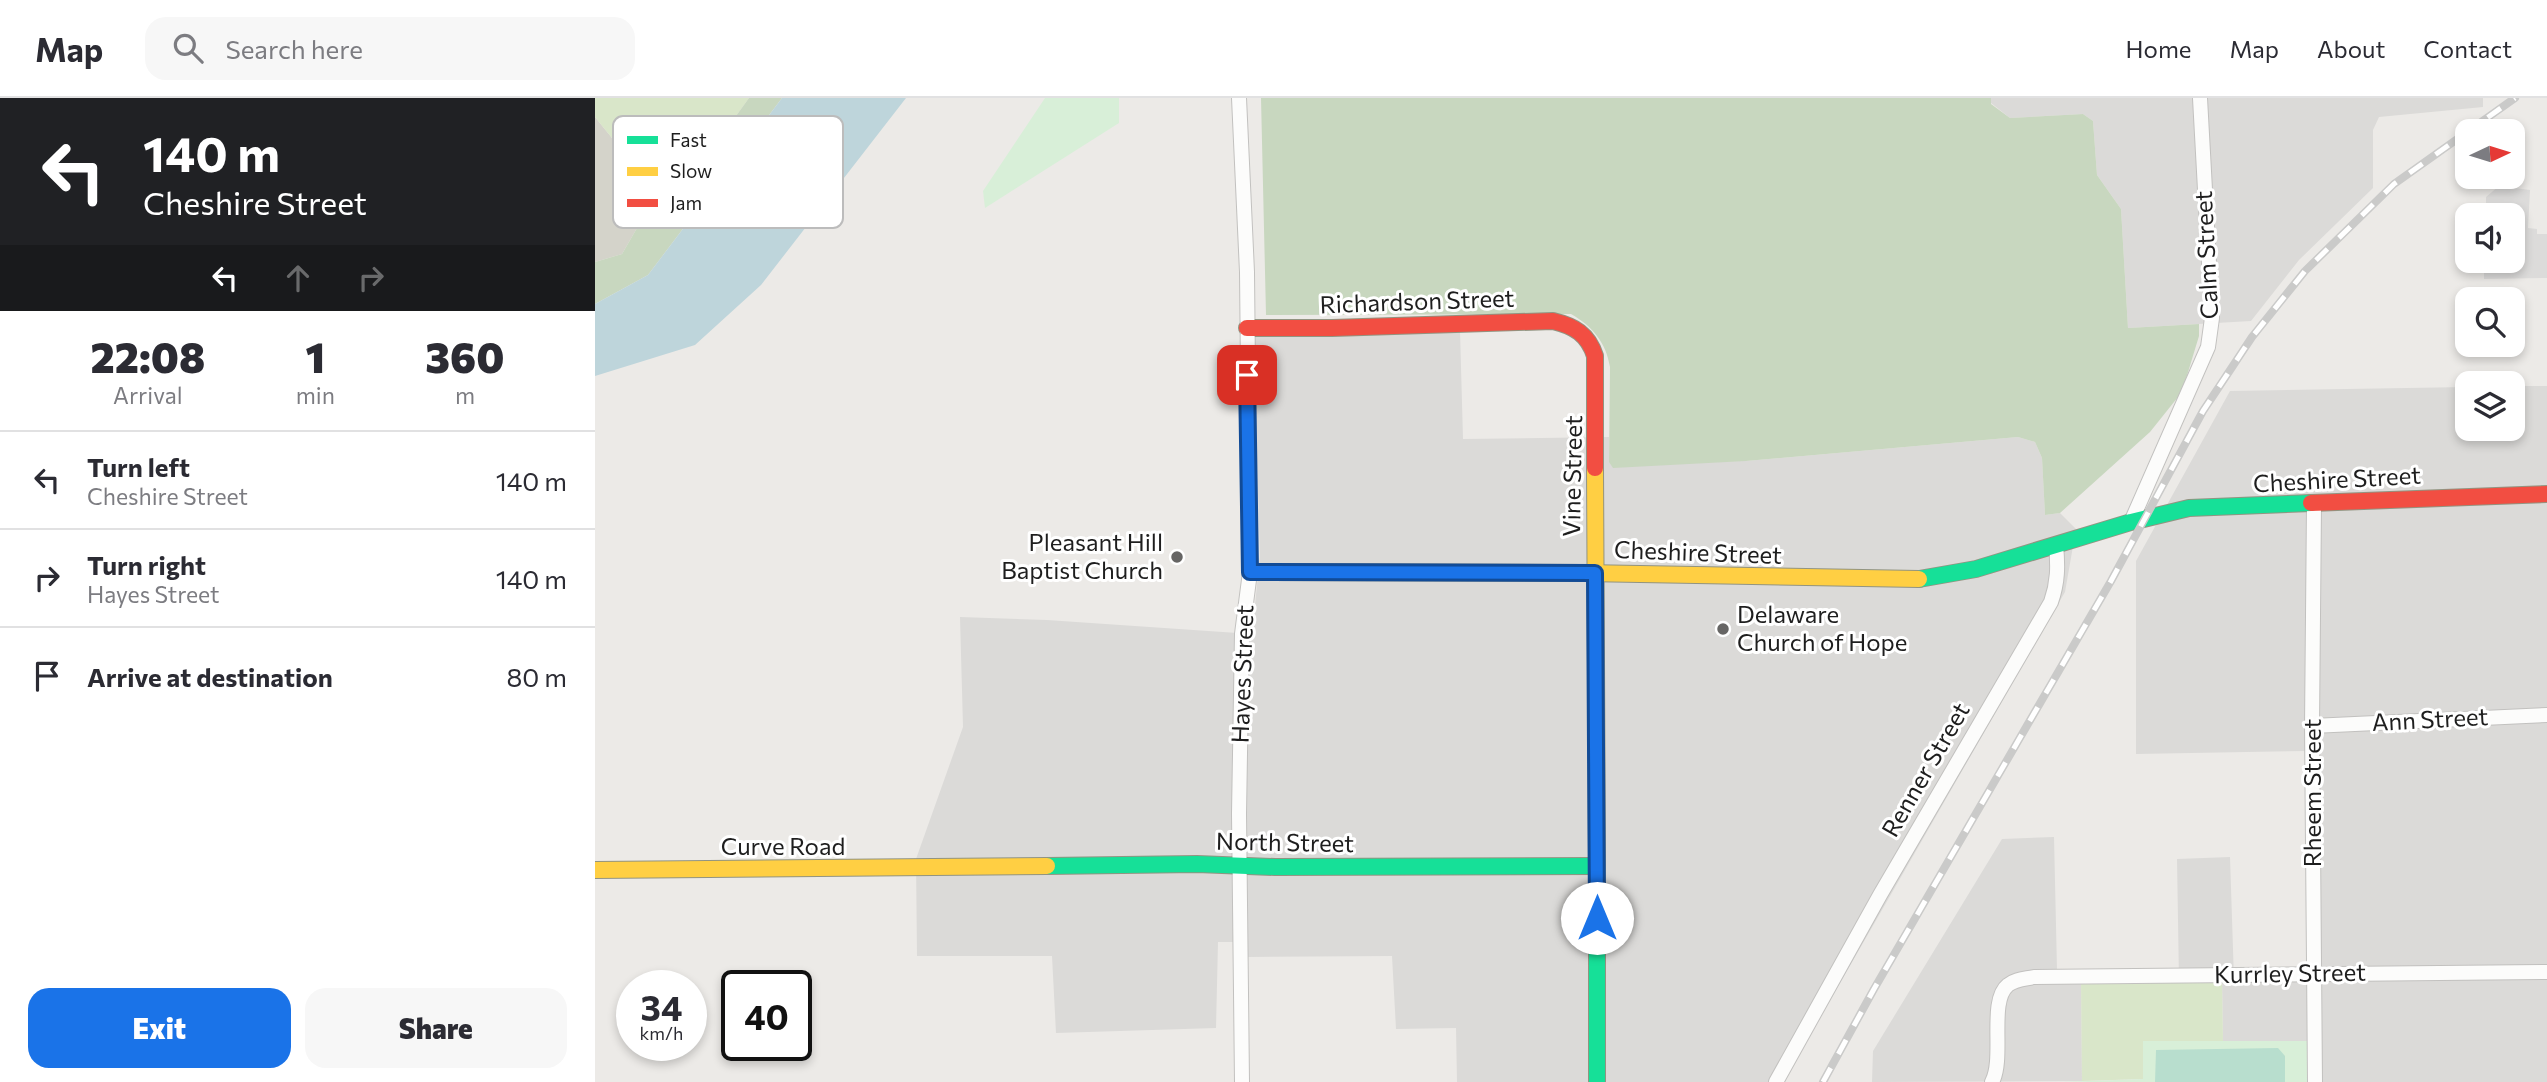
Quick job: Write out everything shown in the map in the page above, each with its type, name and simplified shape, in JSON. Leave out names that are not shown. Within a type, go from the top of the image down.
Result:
[{"type":"street","name":"Hayes Street","points":[[1239,98],[1247,272],[1250,572],[1242,634],[1239,866],[1242,1082]]},
{"type":"street","name":"Calm Street","points":[[2131,522],[2209,347],[2212,318],[2200,98]]},
{"type":"street","name":"Richardson Street","points":[[1247,328],[1553,321],[1567,323],[1586,335]]},
{"type":"street","name":"Vine Street","points":[[1586,335],[1592,345],[1596,365],[1597,1082]]},
{"type":"street","name":"Cheshire Street","points":[[2131,522],[2189,508],[2547,494]]},
{"type":"street","name":"Rheem Street","points":[[2314,505],[2312,726],[2315,1082]]},
{"type":"street","points":[[2056,545],[2131,522]]},
{"type":"street","name":"Cheshire Street","points":[[1250,572],[1595,573],[1911,580],[1976,569],[2056,545]]},
{"type":"street","name":"Renner Street","points":[[1776,1082],[1880,895],[2051,602],[2058,570],[2056,545]]},
{"type":"street","name":"Ann Street","points":[[2312,726],[2547,715]]},
{"type":"street","name":"North Street","points":[[972,867],[1597,866]]},
{"type":"street","name":"Curve Road","points":[[595,870],[972,867]]},
{"type":"street","name":"Kurrley Street","points":[[1994,1078],[1999,999],[2008,985],[2018,980],[2034,977],[2547,972]]},
{"type":"shaded area","points":[[1991,98],[2483,98],[2483,107],[2379,117],[2373,130],[2373,188],[2299,260],[2251,321],[2128,328],[2121,209],[2097,175],[2093,121],[2083,114],[2010,118],[1991,103]]},
{"type":"shaded area","points":[[595,117],[613,139],[613,228],[637,228],[622,254],[595,262]]},
{"type":"shaded area","points":[[2495,189],[2530,190],[2528,228],[2537,229],[2537,234],[2547,234],[2547,278],[2484,279],[2484,273],[2525,273],[2525,203],[2486,203],[2486,197]]},
{"type":"shaded area","points":[[1460,331],[1463,439],[1609,437],[1609,462],[1746,461],[2018,437],[2035,442],[2042,458],[2045,515],[2060,513],[2076,529],[2065,592],[1783,1082],[1457,1082],[1456,1028],[1396,1029],[1392,956],[1248,957],[1247,942],[1218,942],[1216,1028],[1056,1033],[1052,956],[917,956],[916,859],[963,727],[960,617],[1252,634],[1260,556],[1253,335]]},
{"type":"shaded area","points":[[2525,386],[2547,386],[2547,1082],[2308,1082],[2307,1041],[2223,1041],[2222,980],[2179,981],[2177,859],[2230,857],[2234,980],[2306,979],[2306,751],[2136,754],[2136,561],[2230,391],[2455,387],[2455,441],[2525,441]]},
{"type":"shaded area","points":[[2054,837],[2057,970],[2081,970],[2082,1081],[1872,1082],[1873,1051],[2002,839]]},
{"type":"green space","points":[[595,98],[749,98],[736,116],[613,116],[613,139],[595,117]]},
{"type":"green space","points":[[749,98],[782,98],[768,116],[736,116]]},
{"type":"green space","points":[[1045,98],[1119,98],[1119,123],[985,208],[983,191]]},
{"type":"green space","points":[[1261,98],[1991,98],[1991,104],[2010,118],[2083,114],[2093,121],[2097,175],[2121,209],[2128,328],[2199,324],[2199,336],[2182,392],[2150,432],[2060,513],[2045,515],[2042,458],[2035,442],[2018,437],[1746,461],[1613,468],[1609,462],[1608,358],[1597,336],[1571,314],[1266,315]]},
{"type":"green space","points":[[637,228],[684,228],[648,275],[595,304],[595,262],[622,254]]},
{"type":"green space","points":[[2222,980],[2223,1041],[2143,1041],[2143,1079],[2082,1081],[2081,982]]},
{"type":"green space","points":[[2143,1041],[2307,1041],[2308,1082],[2062,1082],[2143,1079]]},
{"type":"green space","points":[[2278,1048],[2285,1056],[2285,1082],[2155,1082],[2156,1050]]},
{"type":"water","points":[[782,98],[906,98],[843,179],[843,116],[768,116]]},
{"type":"water","points":[[684,228],[805,228],[761,285],[695,345],[595,376],[595,304],[648,275]]},
{"type":"railway","points":[[1823,1082],[1874,989],[2111,581],[2203,411],[2252,337],[2305,271],[2394,184],[2515,98]]},
{"type":"traffic: fast","points":[[1919,579],[1976,569],[2131,522],[2189,508],[2311,503]]},
{"type":"traffic: fast","points":[[1250,572],[1584,573]]},
{"type":"traffic: fast","points":[[1597,858],[1597,1082]]},
{"type":"traffic: fast","points":[[1047,866],[1597,866]]},
{"type":"traffic: slow","points":[[1595,468],[1597,858]]},
{"type":"traffic: slow","points":[[1584,573],[1919,579]]},
{"type":"traffic: slow","points":[[595,870],[1047,866]]},
{"type":"traffic: jam","points":[[1247,328],[1553,321],[1567,325],[1584,337],[1595,356],[1595,468]]},
{"type":"traffic: jam","points":[[2311,503],[2547,494]]},
{"type":"place","name":"Pleasant Hill Baptist Church","points":[[1177,557]]},
{"type":"place","name":"Delaware Church of Hope","points":[[1723,629]]},
{"type":"route","points":[[1247,375],[1250,572],[1595,573],[1597,918]]}]
